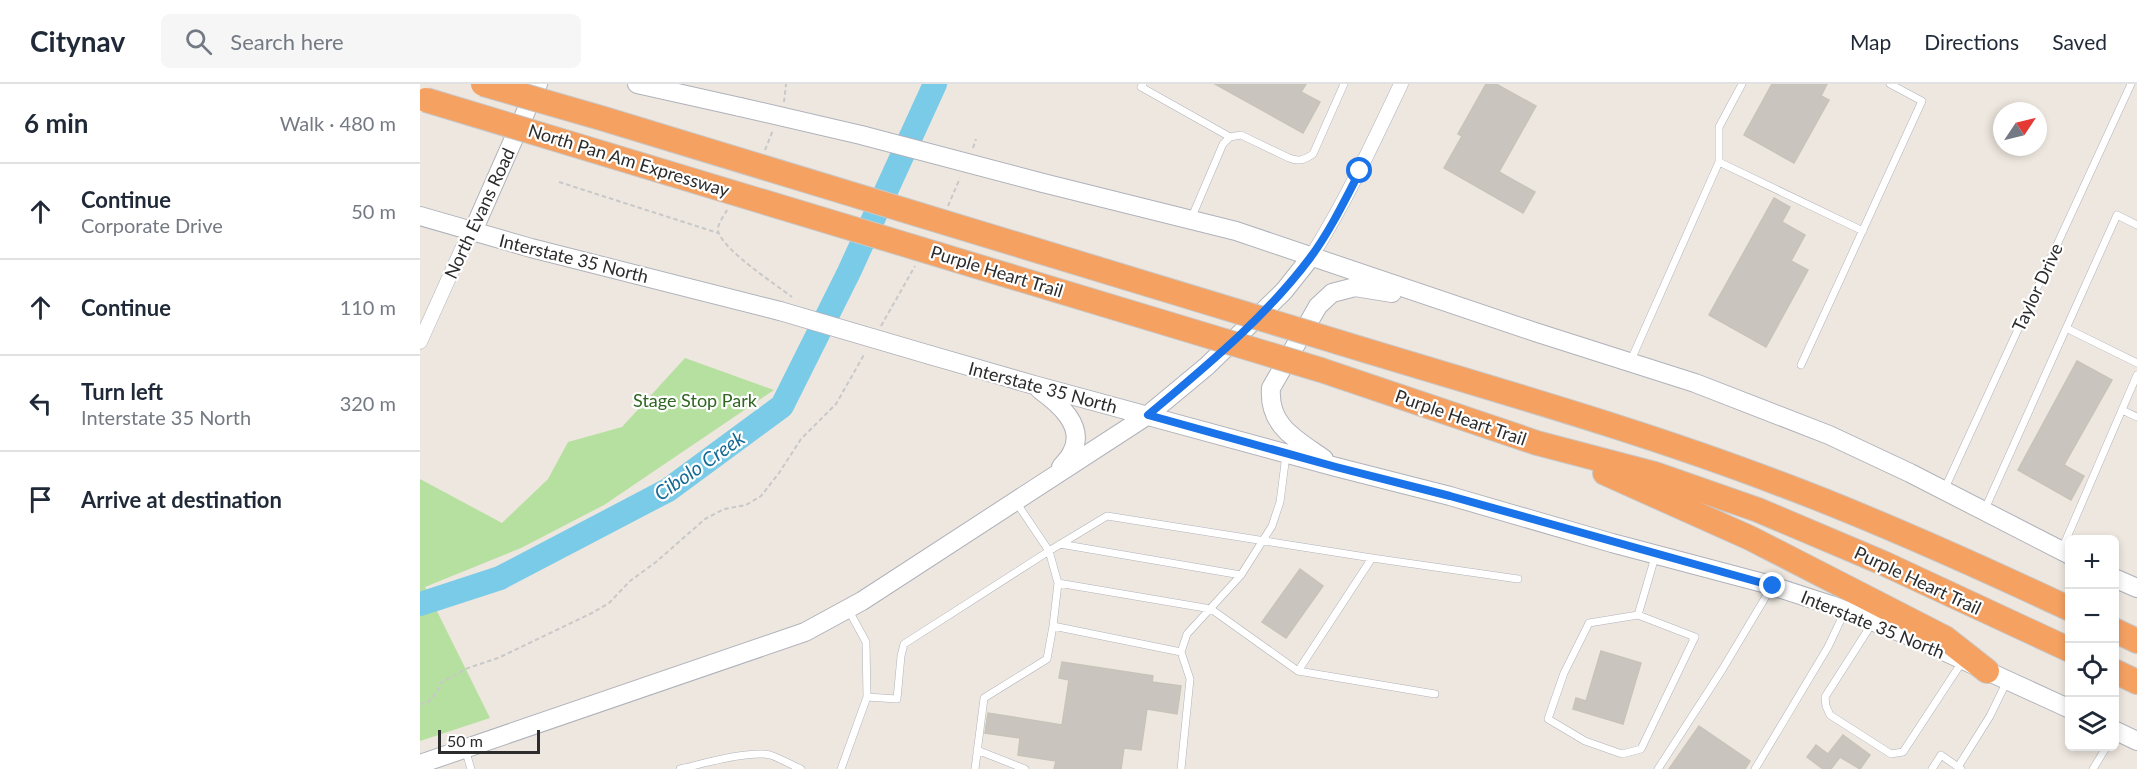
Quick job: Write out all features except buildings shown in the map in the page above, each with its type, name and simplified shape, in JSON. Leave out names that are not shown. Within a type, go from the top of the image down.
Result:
[{"type":"highway","name":"North Pan Am Expressway","points":[[483,84],[854,196]]},
{"type":"highway","name":"North Pan Am Expressway","points":[[423,99],[838,223]]},
{"type":"highway","name":"Purple Heart Trail","points":[[854,196],[1573,414],[1777,482],[1902,533],[2065,606]]},
{"type":"highway","name":"Purple Heart Trail","points":[[838,223],[1321,370],[1538,443],[1655,474],[1758,510],[1883,563],[2065,648]]},
{"type":"highway","points":[[1538,443],[1678,505],[1791,559],[1945,638],[1997,676]]},
{"type":"highway","points":[[2119,623],[2137,629]]},
{"type":"highway","points":[[2119,632],[2137,641]]},
{"type":"highway","points":[[2119,673],[2137,682]]},
{"type":"main road","name":"North Evans Road","points":[[473,231],[538,84]]},
{"type":"main road","points":[[637,84],[861,135],[1236,231],[1695,383],[1778,414],[1829,435],[1944,490],[2065,553]]},
{"type":"main road","name":"Interstate 35 North","points":[[420,216],[531,248],[780,311],[1034,386],[1450,496],[1773,586],[1915,638],[2065,707]]},
{"type":"main road","points":[[420,764],[805,632],[848,609],[1148,415],[1207,366],[1284,291],[1311,257]]},
{"type":"main road","points":[[1336,467],[1292,436],[1278,422],[1270,403],[1271,388],[1318,306],[1332,293],[1355,287],[1444,301]]},
{"type":"main road","points":[[1034,386],[1058,403],[1070,417],[1075,434],[1074,450],[1054,477]]},
{"type":"main road","points":[[2119,580],[2137,588]]},
{"type":"main road","points":[[2119,737],[2137,741]]},
{"type":"street","points":[[1311,257],[1335,219],[1360,171],[1401,84]]},
{"type":"street","name":"North Evans Road","points":[[420,342],[462,249],[473,231]]},
{"type":"lane","points":[[1143,84],[1142,87],[1230,137]]},
{"type":"lane","points":[[1191,220],[1223,144],[1230,137],[1241,135],[1297,161],[1305,159],[1313,153],[1344,84]]},
{"type":"lane","points":[[1630,363],[1719,162],[1719,127],[1742,84]]},
{"type":"lane","points":[[1801,365],[1922,102],[1890,84]]},
{"type":"lane","name":"Taylor Drive","points":[[1944,490],[2131,84]]},
{"type":"lane","points":[[1719,162],[1863,231]]},
{"type":"lane","points":[[1984,511],[2117,215],[2137,225]]},
{"type":"lane","points":[[2066,328],[2137,363]]},
{"type":"lane","points":[[2072,535],[2137,375]]},
{"type":"lane","points":[[2122,410],[2137,417]]},
{"type":"lane","points":[[1180,769],[1190,679],[1181,652],[1187,634],[1241,575],[1272,526],[1280,502],[1286,453]]},
{"type":"lane","points":[[975,769],[984,698],[1047,658],[1053,626],[1058,583],[1049,551],[1016,502]]},
{"type":"lane","points":[[867,697],[897,699],[904,644],[1107,516],[1518,579]]},
{"type":"lane","points":[[1060,544],[1241,575]]},
{"type":"lane","points":[[1638,615],[1655,554]]},
{"type":"lane","points":[[1298,671],[1371,558]]},
{"type":"lane","points":[[1058,583],[1211,609],[1298,671],[1435,694]]},
{"type":"lane","points":[[1658,769],[1773,586]]},
{"type":"lane","points":[[841,769],[867,697],[866,642],[848,609]]},
{"type":"lane","points":[[1755,769],[1828,647],[1845,611]]},
{"type":"lane","points":[[1638,615],[1695,637],[1641,749],[1622,754],[1585,741],[1548,719],[1564,673],[1589,623],[1638,615]]},
{"type":"lane","points":[[1873,622],[1826,697],[1826,706],[1830,715],[1891,754],[1903,752],[1962,660]]},
{"type":"lane","points":[[1053,626],[1181,652]]},
{"type":"lane","points":[[1932,769],[1941,755],[1960,768],[1990,716],[1997,676]]},
{"type":"lane","points":[[465,749],[471,769]]},
{"type":"lane","points":[[977,750],[1025,769]]},
{"type":"lane","points":[[2093,769],[2104,751]]},
{"type":"lane","points":[[680,769],[720,760],[769,755],[801,769]]},
{"type":"path","points":[[783,103],[786,84]]},
{"type":"path","points":[[763,155],[775,123]]},
{"type":"path","points":[[559,182],[718,232]]},
{"type":"path","points":[[731,205],[718,225],[718,232],[728,248],[797,301]]},
{"type":"path","points":[[420,704],[428,702],[441,683],[468,668],[498,658],[609,603],[630,581],[656,562],[705,519],[723,509],[746,506],[761,496],[801,439],[836,404],[865,353]]},
{"type":"green space","name":"Stage Stop Park","points":[[685,358],[774,390],[604,505],[521,548],[425,587],[490,718],[420,741],[420,479],[502,523],[548,479],[568,442],[622,427]]},
{"type":"waterway","name":"Cibolo Creek","points":[[420,604],[500,578],[668,490],[782,406],[849,272],[935,84]]},
{"type":"route","points":[[1360,171],[1335,219],[1311,257],[1284,291],[1207,366],[1148,415],[1773,586]]}]
